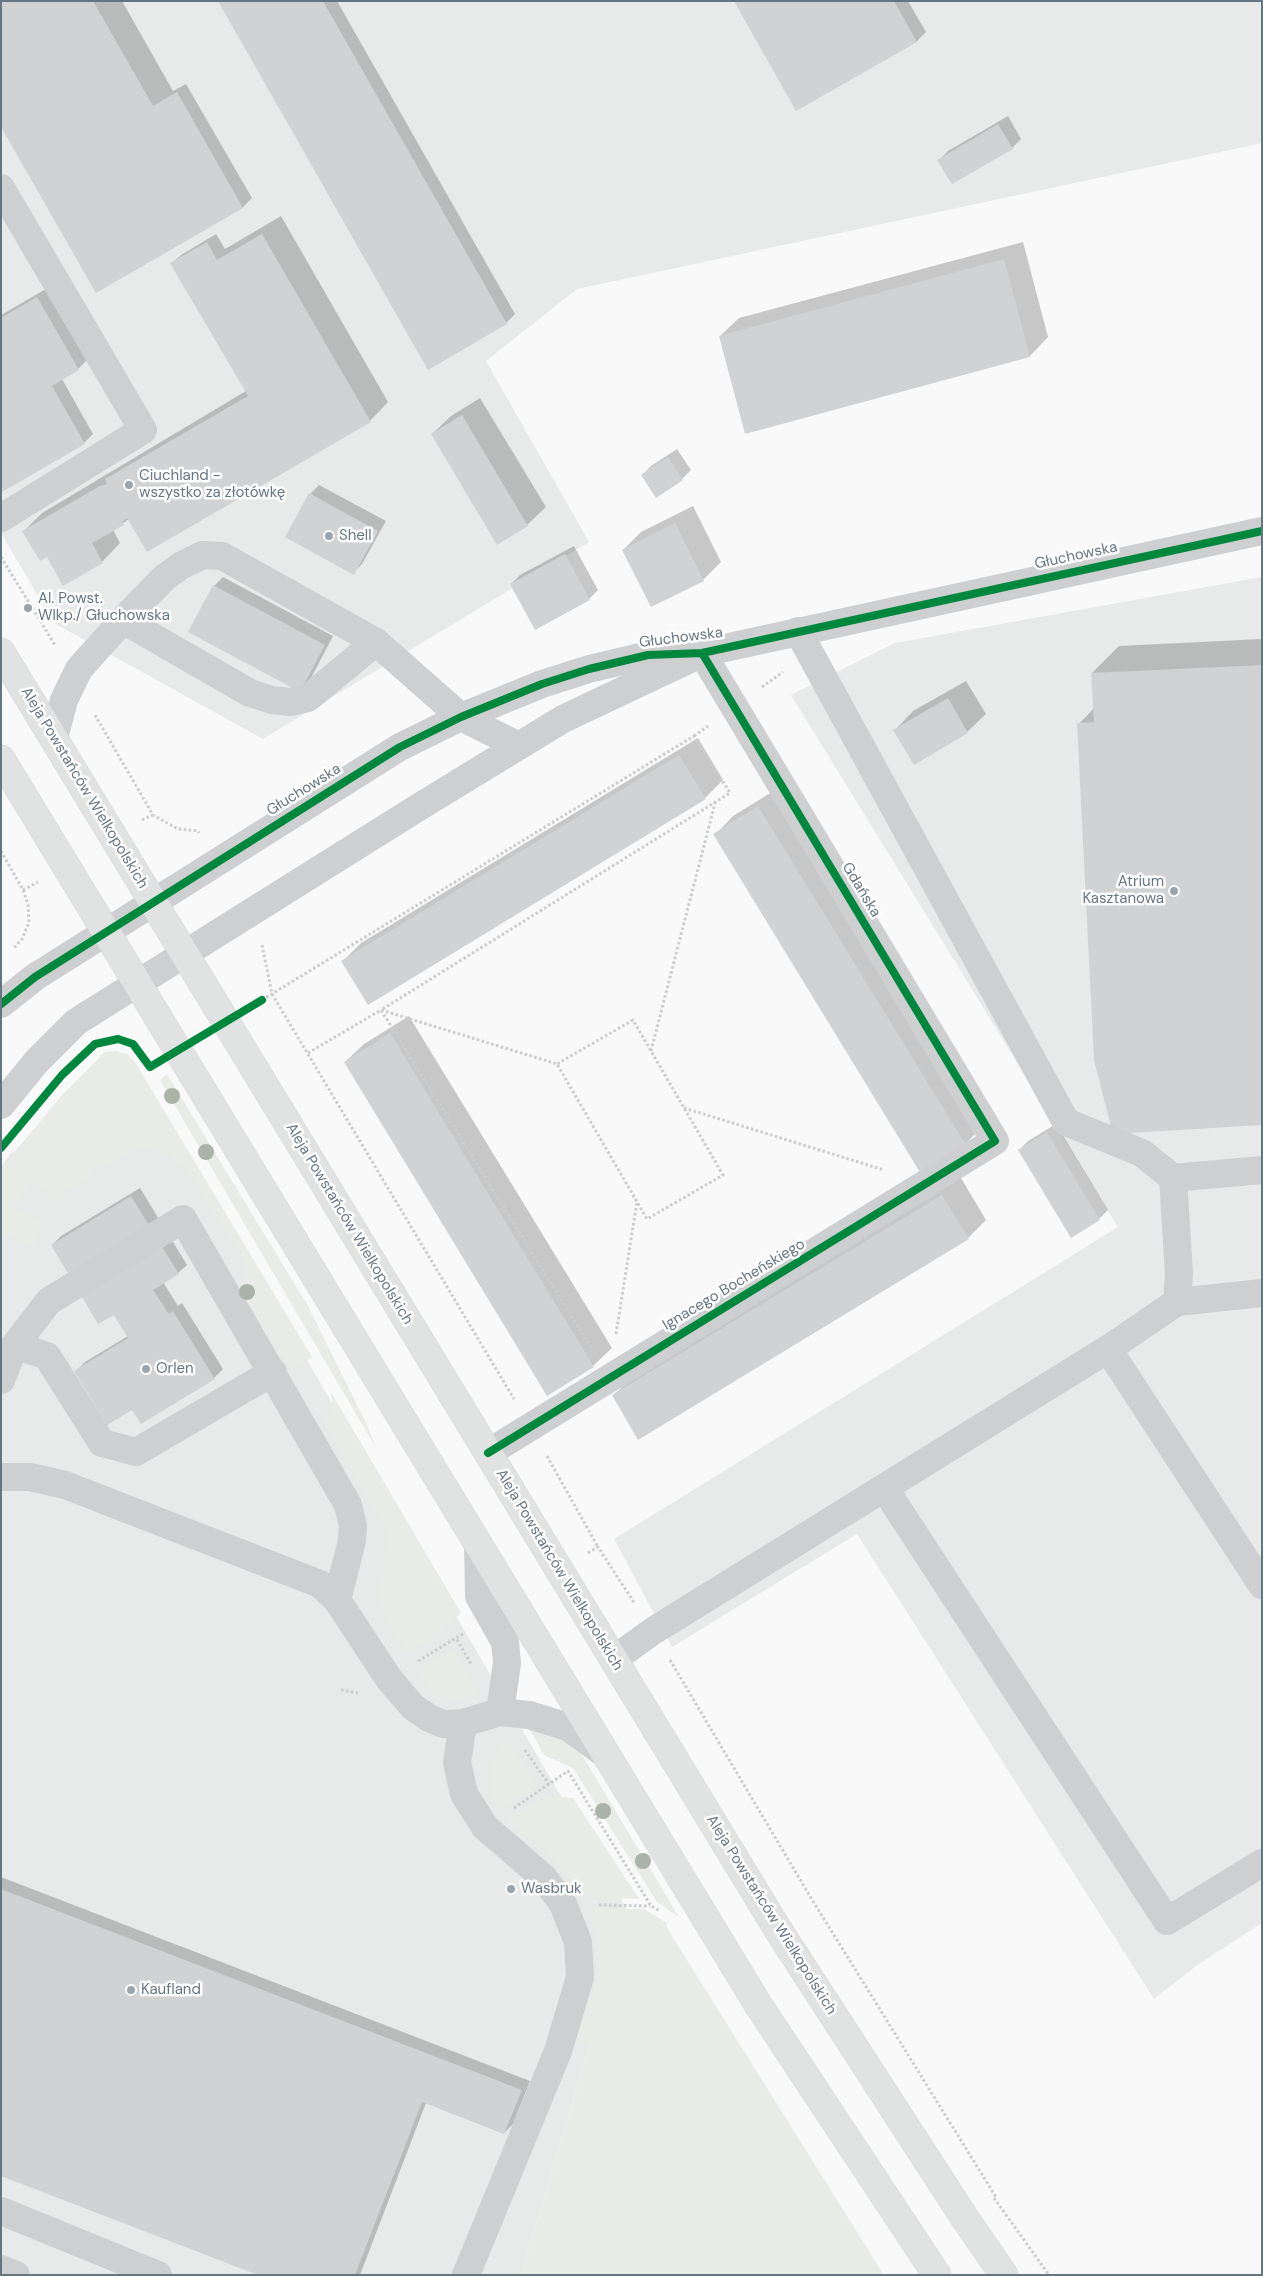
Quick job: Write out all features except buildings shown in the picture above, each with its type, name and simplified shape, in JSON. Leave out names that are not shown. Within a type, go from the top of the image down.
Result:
[{"type":"main road","name":"Aleja Powstańców Wielkopolskich","points":[[1,652],[777,1928],[964,2217],[1004,2275]]},
{"type":"main road","points":[[1,758],[759,2006],[937,2275]]},
{"type":"street","points":[[1,188],[143,430],[1,518]]},
{"type":"street","name":"Głuchowska","points":[[1,1004],[35,977],[400,747],[461,716],[542,684],[589,669],[648,655],[702,653],[798,630],[1262,531]]},
{"type":"street","points":[[54,738],[64,700],[79,669],[164,578],[182,565],[203,555],[222,556],[376,642],[461,716],[519,746]]},
{"type":"street","points":[[124,620],[250,693],[272,700],[290,702],[308,698],[376,642]]},
{"type":"street","points":[[798,630],[1066,1122],[1142,1153],[1173,1178],[1262,1170]]},
{"type":"street","name":"Głuchowska","points":[[1,1105],[37,1061],[76,1022],[185,952],[248,915],[563,719],[702,653]]},
{"type":"street","name":"Gdańska","points":[[702,653],[995,1141]]},
{"type":"street","name":"Ignacego Bocheńskiego","points":[[488,1453],[995,1141]]},
{"type":"street","points":[[1173,1178],[1179,1274],[1177,1302]]},
{"type":"street","points":[[1,1380],[15,1344],[49,1301],[183,1219],[342,1492],[351,1513],[352,1541],[337,1600]]},
{"type":"street","points":[[614,1660],[653,1631],[887,1488],[1108,1349],[1177,1302],[1262,1293]]},
{"type":"street","points":[[15,1344],[47,1356],[102,1443],[136,1452],[273,1372]]},
{"type":"street","points":[[1108,1349],[1262,1584]]},
{"type":"street","points":[[1,1477],[30,1477],[52,1481],[311,1579],[337,1600],[389,1679],[413,1707],[437,1722],[463,1723],[500,1712],[544,1718],[568,1727],[605,1754]]},
{"type":"street","points":[[887,1488],[894,1502],[1167,1921],[1262,1863]]},
{"type":"street","points":[[478,1543],[479,1596],[505,1642],[507,1663],[500,1712]]},
{"type":"street","points":[[463,1723],[457,1755],[459,1778],[469,1804],[485,1827],[544,1878],[564,1904],[578,1942],[580,1977],[558,2051],[466,2275]]},
{"type":"street","points":[[1,2211],[158,2275]]},
{"type":"street","points":[[1,2269],[16,2275]]},
{"type":"path","points":[[1,557],[75,677],[153,815],[178,830],[198,831],[215,862]]},
{"type":"path","points":[[226,1022],[694,736],[730,793],[382,1010],[308,1053]]},
{"type":"path","points":[[651,1052],[715,802]]},
{"type":"path","points":[[1,851],[23,890],[28,904],[29,922],[22,939],[10,953]]},
{"type":"path","points":[[248,915],[261,942],[272,994],[531,1427],[598,1547]]},
{"type":"path","points":[[382,1010],[557,1064],[647,1219],[723,1175],[633,1020],[557,1064]]},
{"type":"path","points":[[382,1010],[610,1377]]},
{"type":"path","points":[[684,1108],[927,1183]]},
{"type":"path","points":[[610,1377],[637,1202]]},
{"type":"path","points":[[485,1827],[568,1771],[651,1906]]},
{"type":"path","points":[[564,1904],[651,1906],[665,1914]]},
{"type":"shaded area","points":[[1,1],[1262,1],[1262,143],[577,289],[486,361],[589,542],[263,739],[54,623],[1,533]]},
{"type":"shaded area","points":[[1262,577],[1262,1923],[1196,1966],[1154,1999],[857,1534],[672,1647],[614,1539],[1118,1227],[791,695],[895,643]]},
{"type":"shaded area","points":[[116,1051],[127,1054],[135,1062],[312,1357],[291,1371],[251,1309],[243,1307],[235,1295],[247,1265],[190,1175],[168,1155],[153,1150],[135,1150],[105,1166],[94,1168],[90,1176],[57,1196],[32,1180],[15,1208],[42,1224],[34,1247],[1,1234],[1,1168],[64,1093],[105,1052]]},
{"type":"shaded area","points":[[167,1074],[308,1306],[367,1425],[376,1448],[160,1080]]},
{"type":"shaded area","points":[[144,1080],[647,1944],[611,1973],[521,2275],[1,2275],[1,1168],[10,1154]]},
{"type":"shaded area","points":[[331,1392],[461,1613],[439,1633],[407,1653],[383,1615],[380,1597],[386,1547],[385,1528],[321,1419],[333,1412]]},
{"type":"shaded area","points":[[451,1650],[455,1651],[480,1694],[454,1701],[440,1697],[428,1690],[417,1670]]},
{"type":"shaded area","points":[[530,1730],[551,1731],[570,1740],[582,1755],[679,1917],[657,1902],[573,1768],[544,1755]]},
{"type":"shaded area","points":[[509,1740],[536,1785],[499,1812],[491,1798],[492,1762],[499,1746]]},
{"type":"shaded area","points":[[549,1796],[573,1798],[639,1899],[582,1897],[572,1882],[547,1853],[505,1820]]},
{"type":"shaded area","points":[[589,1909],[644,1909],[667,1923],[667,1928],[884,2275],[521,2275],[590,2044],[577,2041],[592,1994],[599,1951]]},
{"type":"cycle path","points":[[1,1004],[35,977],[400,747],[461,717],[542,684],[589,669],[648,655],[702,653],[1262,531]]},
{"type":"cycle path","points":[[488,1453],[995,1141],[702,653]]},
{"type":"cycle path","points":[[1,1148],[62,1075],[95,1044],[118,1039],[133,1044],[150,1067],[262,1000]]},
{"type":"place","name":"Ciuchland - wszystko za złotówkę","points":[[129,485]]},
{"type":"place","name":"Shell","points":[[329,536]]},
{"type":"place","name":"Al. Powst. Wlkp./ Głuchowska","points":[[28,608]]},
{"type":"place","name":"Atrium Kasztanowa","points":[[1174,891]]},
{"type":"place","name":"Orlen","points":[[146,1369]]},
{"type":"place","name":"Wasbruk","points":[[511,1889]]},
{"type":"place","name":"Kaufland","points":[[131,1990]]}]
